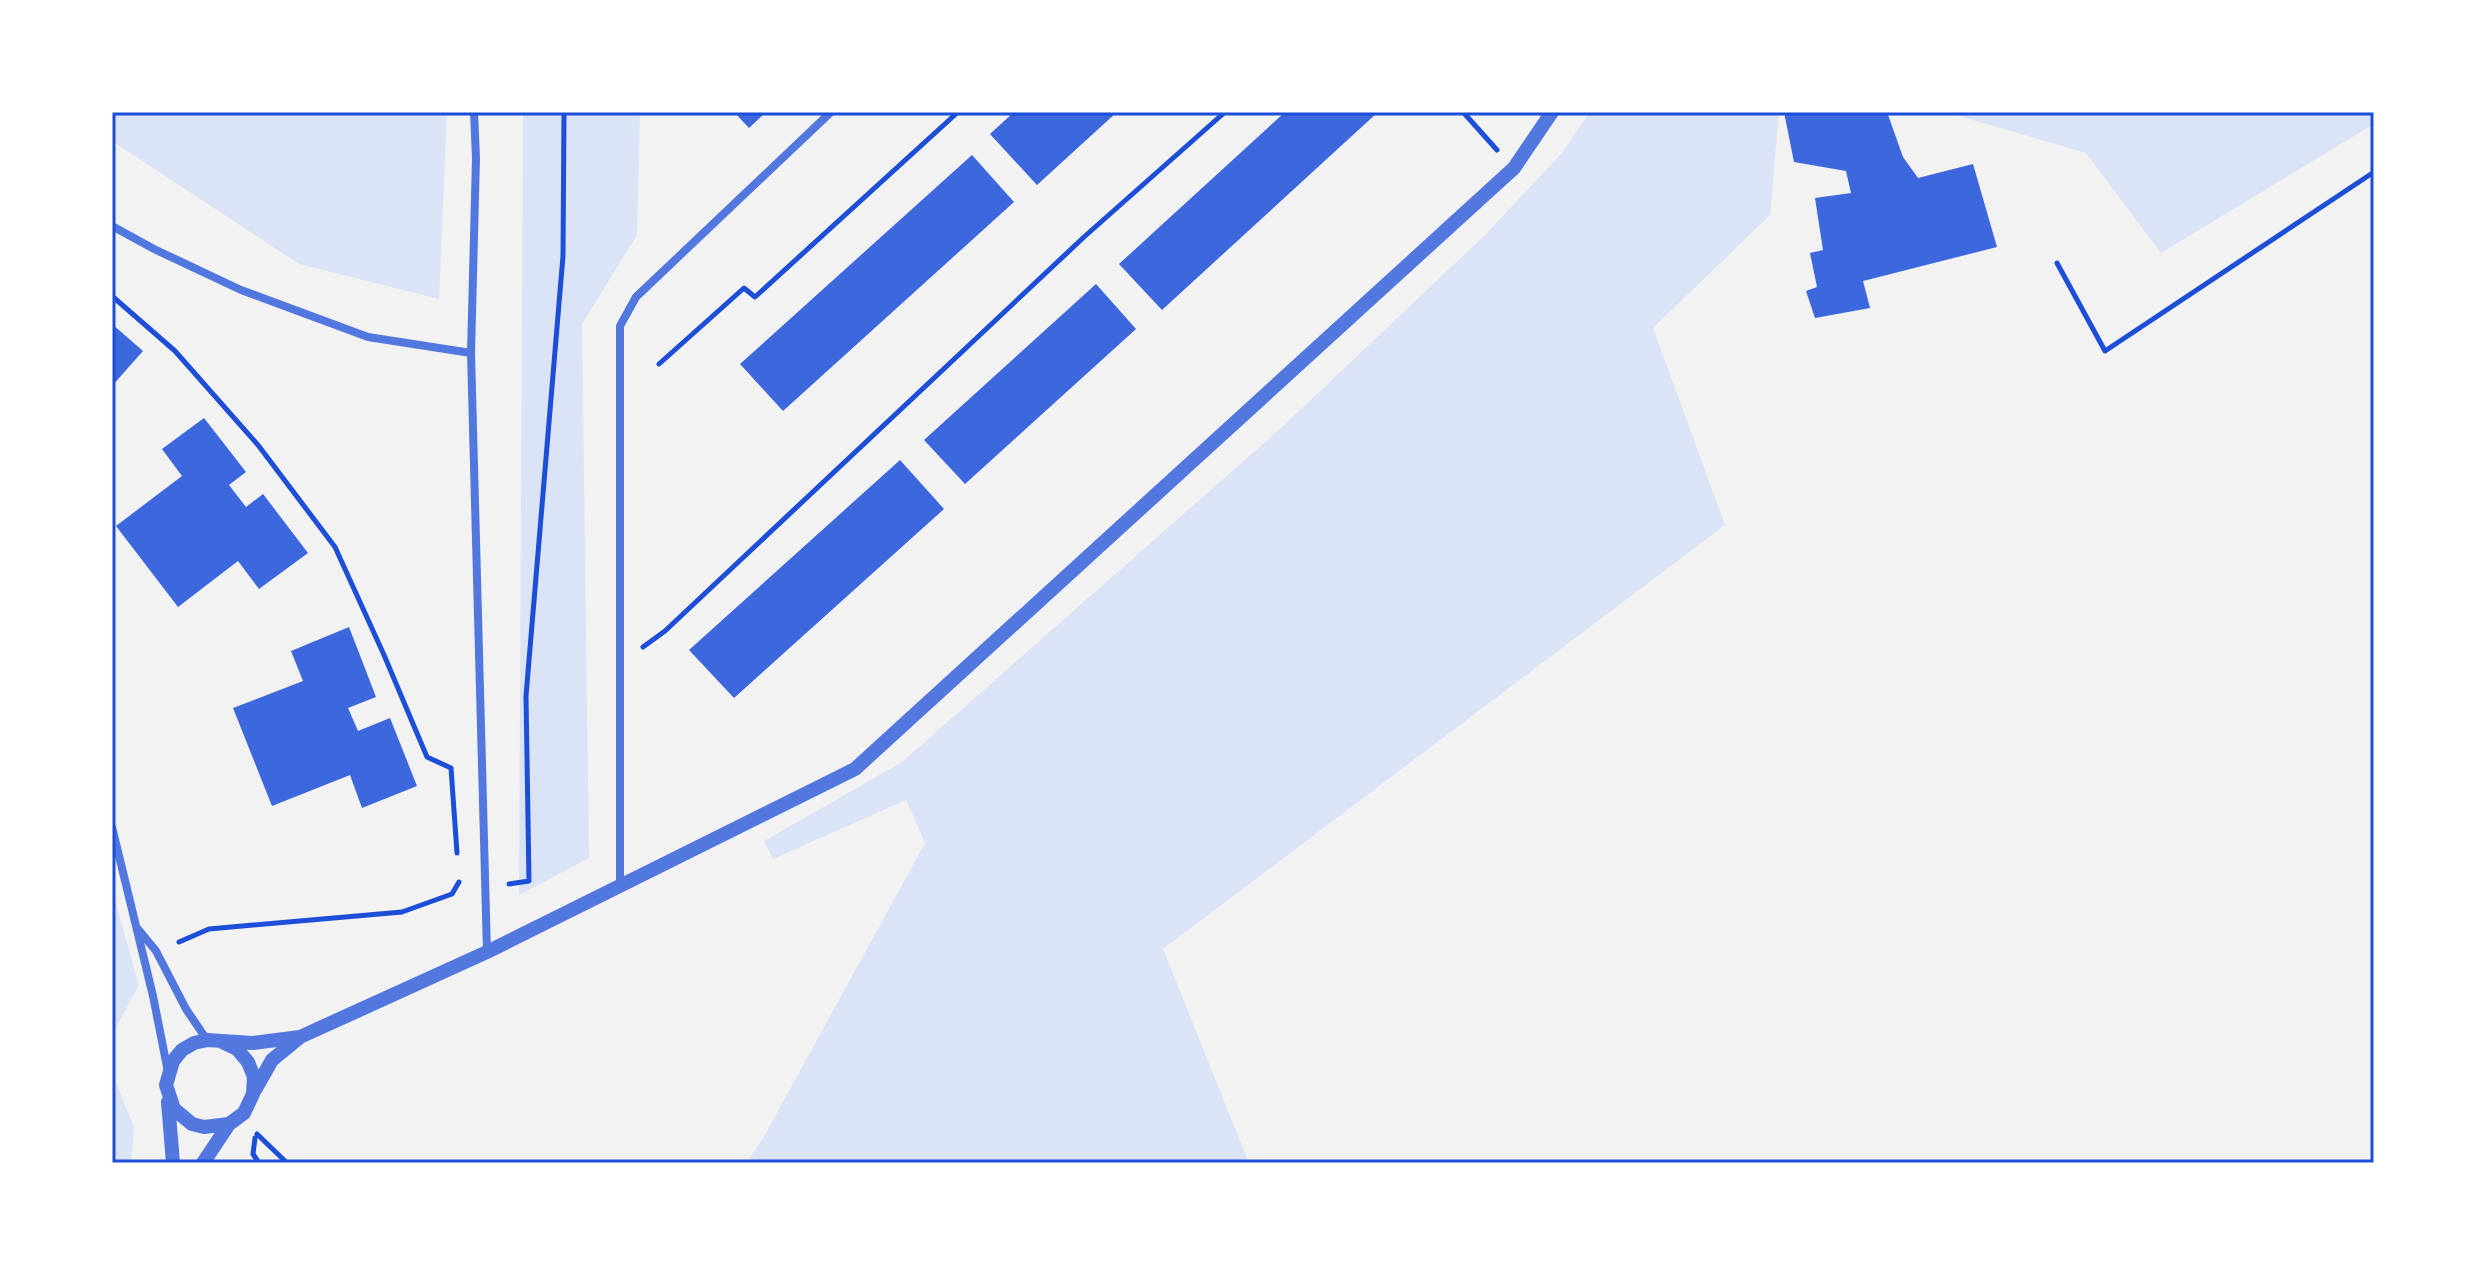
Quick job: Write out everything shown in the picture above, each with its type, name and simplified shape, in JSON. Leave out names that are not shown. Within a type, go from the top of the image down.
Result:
[{"type":"street","points":[[474,112],[471,353],[487,952]]},
{"type":"street","points":[[620,888],[620,326],[636,297],[831,112]]},
{"type":"street","points":[[203,1163],[229,1124],[244,1113],[272,1060],[300,1037],[620,888],[855,769],[1514,168],[1552,112]]},
{"type":"street","points":[[112,226],[241,290],[368,337],[471,353]]},
{"type":"street","points":[[112,827],[174,1109],[192,1124],[204,1127],[229,1124]]},
{"type":"street","points":[[135,925],[156,951],[186,1009],[215,1041],[237,1049],[248,1062],[254,1077],[253,1094]]},
{"type":"street","points":[[173,1163],[167,1079],[173,1061],[182,1050],[194,1043],[253,1043],[300,1037]]},
{"type":"path","points":[[458,882],[484,886],[529,881],[526,696],[563,256],[564,112]]},
{"type":"path","points":[[659,364],[744,288],[755,297],[958,112]]},
{"type":"path","points":[[665,631],[1084,237],[1225,112]]},
{"type":"path","points":[[2057,263],[2105,351],[2374,172]]},
{"type":"path","points":[[112,296],[175,351],[258,445],[335,547],[427,757],[451,768],[457,854]]},
{"type":"path","points":[[156,951],[209,929],[402,912],[452,894],[458,882],[458,868]]},
{"type":"path","points":[[244,1113],[256,1133],[287,1163]]},
{"type":"path","points":[[256,1133],[253,1154],[259,1163]]},
{"type":"shaded area","points":[[112,112],[447,112],[439,299],[299,264],[112,141]]},
{"type":"shaded area","points":[[523,112],[640,112],[637,235],[582,324],[589,858],[519,895]]},
{"type":"shaded area","points":[[1590,112],[1779,112],[1770,215],[1653,328],[1725,525],[1163,949],[1249,1163],[746,1163],[762,1140],[925,843],[906,800],[773,859],[764,841],[902,762],[1281,428],[1485,235],[1561,154]]},
{"type":"shaded area","points":[[1957,112],[2374,112],[2374,124],[2161,253],[2086,153],[1959,116]]},
{"type":"shaded area","points":[[112,890],[139,985],[112,1035]]},
{"type":"shaded area","points":[[112,1073],[134,1127],[131,1163],[112,1163]]},
{"type":"building","points":[[734,112],[766,112],[749,128]]},
{"type":"building","points":[[1014,112],[1117,112],[1037,185],[990,134]]},
{"type":"building","points":[[1285,112],[1378,112],[1162,310],[1119,264]]},
{"type":"building","points":[[1784,112],[1887,112],[1903,157],[1918,178],[1973,164],[1997,247],[1863,281],[1870,308],[1815,318],[1806,291],[1817,287],[1810,253],[1823,250],[1815,198],[1851,193],[1846,171],[1794,162]]},
{"type":"building","points":[[972,155],[1014,202],[783,411],[740,364]]},
{"type":"building","points":[[1096,284],[1136,329],[965,484],[924,440]]},
{"type":"building","points":[[112,324],[143,351],[112,386]]},
{"type":"building","points":[[204,418],[246,472],[229,485],[246,507],[263,494],[308,553],[259,589],[238,561],[178,607],[116,526],[182,476],[162,449]]},
{"type":"building","points":[[900,460],[944,509],[734,698],[689,650]]},
{"type":"building","points":[[349,627],[376,697],[348,708],[358,731],[390,718],[417,786],[362,808],[350,775],[272,806],[233,708],[303,681],[291,651]]}]
